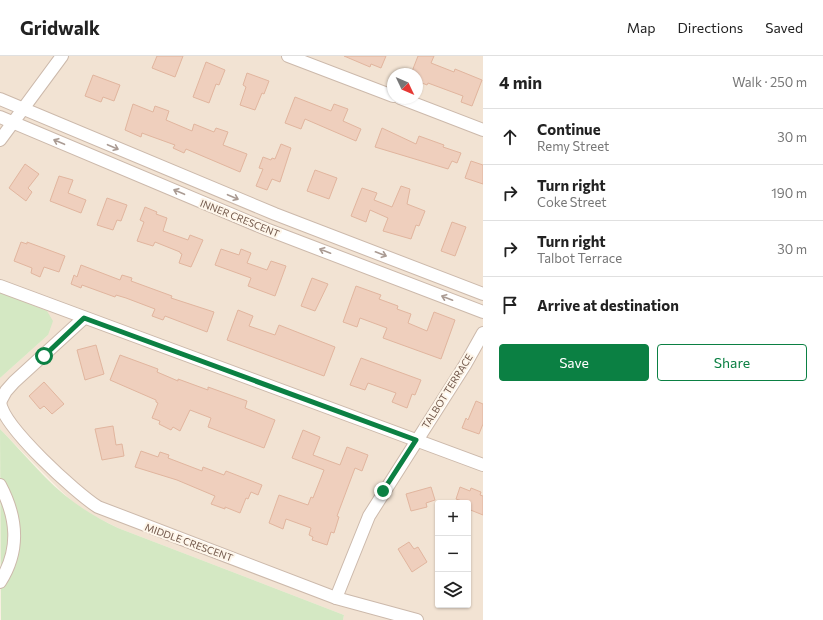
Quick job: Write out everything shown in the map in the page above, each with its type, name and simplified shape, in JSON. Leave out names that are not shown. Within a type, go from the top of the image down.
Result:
[{"type":"street","points":[[0,140],[62,56]]},
{"type":"street","points":[[288,56],[387,94]]},
{"type":"street","name":"INNER CRESCENT","points":[[0,99],[275,214],[483,294]]},
{"type":"street","points":[[416,104],[483,130]]},
{"type":"street","name":"INNER CRESCENT","points":[[0,117],[266,229],[483,312]]},
{"type":"street","points":[[0,286],[483,465]]},
{"type":"street","points":[[0,405],[2,397],[14,382],[84,318]]},
{"type":"street","name":"TALBOT TERRACE","points":[[336,598],[370,516],[416,440],[465,365],[483,333]]},
{"type":"street","name":"MIDDLE CRESCENT","points":[[0,405],[8,421],[18,433],[70,485],[98,507],[336,598],[417,620]]},
{"type":"street","points":[[0,485],[9,503],[15,530],[9,564],[0,582]]},
{"type":"shaded area","points":[[0,56],[483,56],[483,620],[343,620],[344,615],[118,528],[96,517],[74,503],[0,429],[0,378],[48,335],[0,292]]},
{"type":"green space","points":[[0,292],[47,311],[53,321],[48,335],[0,378]]},
{"type":"green space","points":[[0,429],[55,486],[75,503],[101,520],[118,528],[344,615],[343,620],[1,620]]},
{"type":"building","points":[[157,56],[183,56],[175,77],[152,68]]},
{"type":"building","points":[[344,56],[386,56],[381,68],[371,64],[370,67]]},
{"type":"building","points":[[418,56],[434,56],[431,63],[454,72],[455,69],[482,80],[472,106],[461,102],[463,96],[428,83],[427,85],[423,83],[423,68],[413,68]]},
{"type":"building","points":[[206,62],[225,70],[219,85],[216,84],[209,103],[193,97]]},
{"type":"building","points":[[247,73],[269,81],[255,110],[240,105],[246,87],[243,85]]},
{"type":"building","points":[[93,75],[120,85],[114,101],[103,97],[101,102],[85,96]]},
{"type":"building","points":[[295,97],[331,111],[334,104],[348,109],[343,121],[361,129],[356,141],[305,119],[301,129],[285,123]]},
{"type":"building","points":[[133,104],[153,112],[155,106],[169,111],[166,120],[192,131],[194,124],[214,132],[216,128],[228,132],[223,145],[247,154],[240,172],[186,149],[184,153],[173,148],[175,145],[142,133],[141,137],[125,130]]},
{"type":"building","points":[[382,128],[416,144],[419,136],[461,153],[457,163],[452,161],[448,169],[375,147]]},
{"type":"building","points":[[281,144],[291,148],[280,182],[272,179],[267,190],[256,186],[263,169],[259,168],[263,157],[271,160],[272,158],[275,159]]},
{"type":"building","points":[[471,161],[483,165],[483,184],[465,178]]},
{"type":"building","points":[[25,164],[39,174],[28,188],[32,192],[26,201],[9,188]]},
{"type":"building","points":[[315,170],[337,178],[329,199],[307,191]]},
{"type":"building","points":[[59,176],[73,180],[68,193],[86,200],[81,213],[50,201]]},
{"type":"building","points":[[401,186],[410,189],[407,204],[425,211],[419,226],[416,225],[411,239],[383,231],[388,218],[370,210],[366,222],[351,216],[362,188],[377,193],[374,200],[392,207]]},
{"type":"building","points":[[107,198],[127,205],[121,221],[117,220],[113,230],[97,225]]},
{"type":"building","points":[[145,207],[157,212],[156,214],[167,218],[163,231],[188,240],[190,235],[203,240],[191,267],[179,263],[182,254],[180,252],[155,242],[153,246],[137,241],[144,222],[140,220]]},
{"type":"building","points":[[452,222],[466,227],[455,256],[441,251]]},
{"type":"building","points":[[21,242],[27,244],[27,242],[65,256],[59,272],[44,267],[40,277],[31,273],[32,268],[14,261]]},
{"type":"building","points":[[221,249],[239,255],[241,249],[251,253],[247,263],[267,270],[271,261],[286,266],[275,296],[248,286],[251,278],[215,265]]},
{"type":"building","points":[[81,265],[120,280],[122,275],[132,278],[131,281],[172,296],[171,298],[214,312],[207,332],[165,316],[163,320],[152,316],[155,309],[126,298],[116,295],[115,297],[82,285],[81,288],[71,284],[74,275],[77,277]]},
{"type":"building","points":[[312,278],[328,284],[315,311],[301,306]]},
{"type":"building","points":[[356,286],[381,295],[379,299],[398,306],[397,309],[411,314],[408,323],[427,331],[434,312],[455,320],[441,359],[383,338],[387,328],[360,318],[357,327],[343,322]]},
{"type":"building","points":[[238,310],[253,316],[249,326],[275,335],[279,325],[335,347],[324,376],[227,340]]},
{"type":"building","points":[[96,345],[104,374],[85,380],[77,350]]},
{"type":"building","points":[[120,355],[158,369],[157,372],[178,381],[178,379],[208,390],[208,387],[247,401],[245,408],[275,420],[264,448],[208,427],[211,418],[190,410],[180,431],[173,427],[171,430],[159,424],[160,421],[152,418],[158,403],[156,400],[110,380]]},
{"type":"building","points":[[361,358],[421,380],[415,395],[412,394],[407,408],[392,402],[396,393],[368,383],[365,390],[350,385]]},
{"type":"building","points":[[44,382],[64,404],[52,414],[44,406],[40,409],[29,396]]},
{"type":"building","points":[[476,401],[483,404],[483,424],[479,434],[462,428],[466,418],[468,420]]},
{"type":"building","points":[[113,426],[116,445],[122,444],[124,456],[102,460],[95,429]]},
{"type":"building","points":[[303,430],[320,437],[313,455],[340,465],[347,447],[368,455],[362,471],[355,468],[337,516],[339,517],[334,533],[331,532],[327,545],[312,540],[313,537],[309,535],[311,528],[286,519],[283,529],[269,523],[279,495],[308,505],[311,497],[313,498],[324,470],[292,458]]},
{"type":"building","points":[[141,451],[158,457],[160,452],[169,455],[168,458],[202,471],[203,467],[224,475],[226,471],[262,485],[258,495],[251,492],[248,499],[246,498],[240,513],[225,507],[225,509],[211,504],[215,496],[177,480],[135,467]]},
{"type":"building","points":[[431,487],[435,500],[426,503],[427,507],[411,511],[406,494]]},
{"type":"building","points":[[460,487],[470,491],[471,488],[481,492],[480,495],[483,496],[483,515],[471,510],[471,500],[456,499]]},
{"type":"building","points":[[409,542],[414,549],[418,547],[427,562],[412,572],[398,549]]},
{"type":"route","points":[[44,356],[84,318],[416,440],[383,491]]}]
